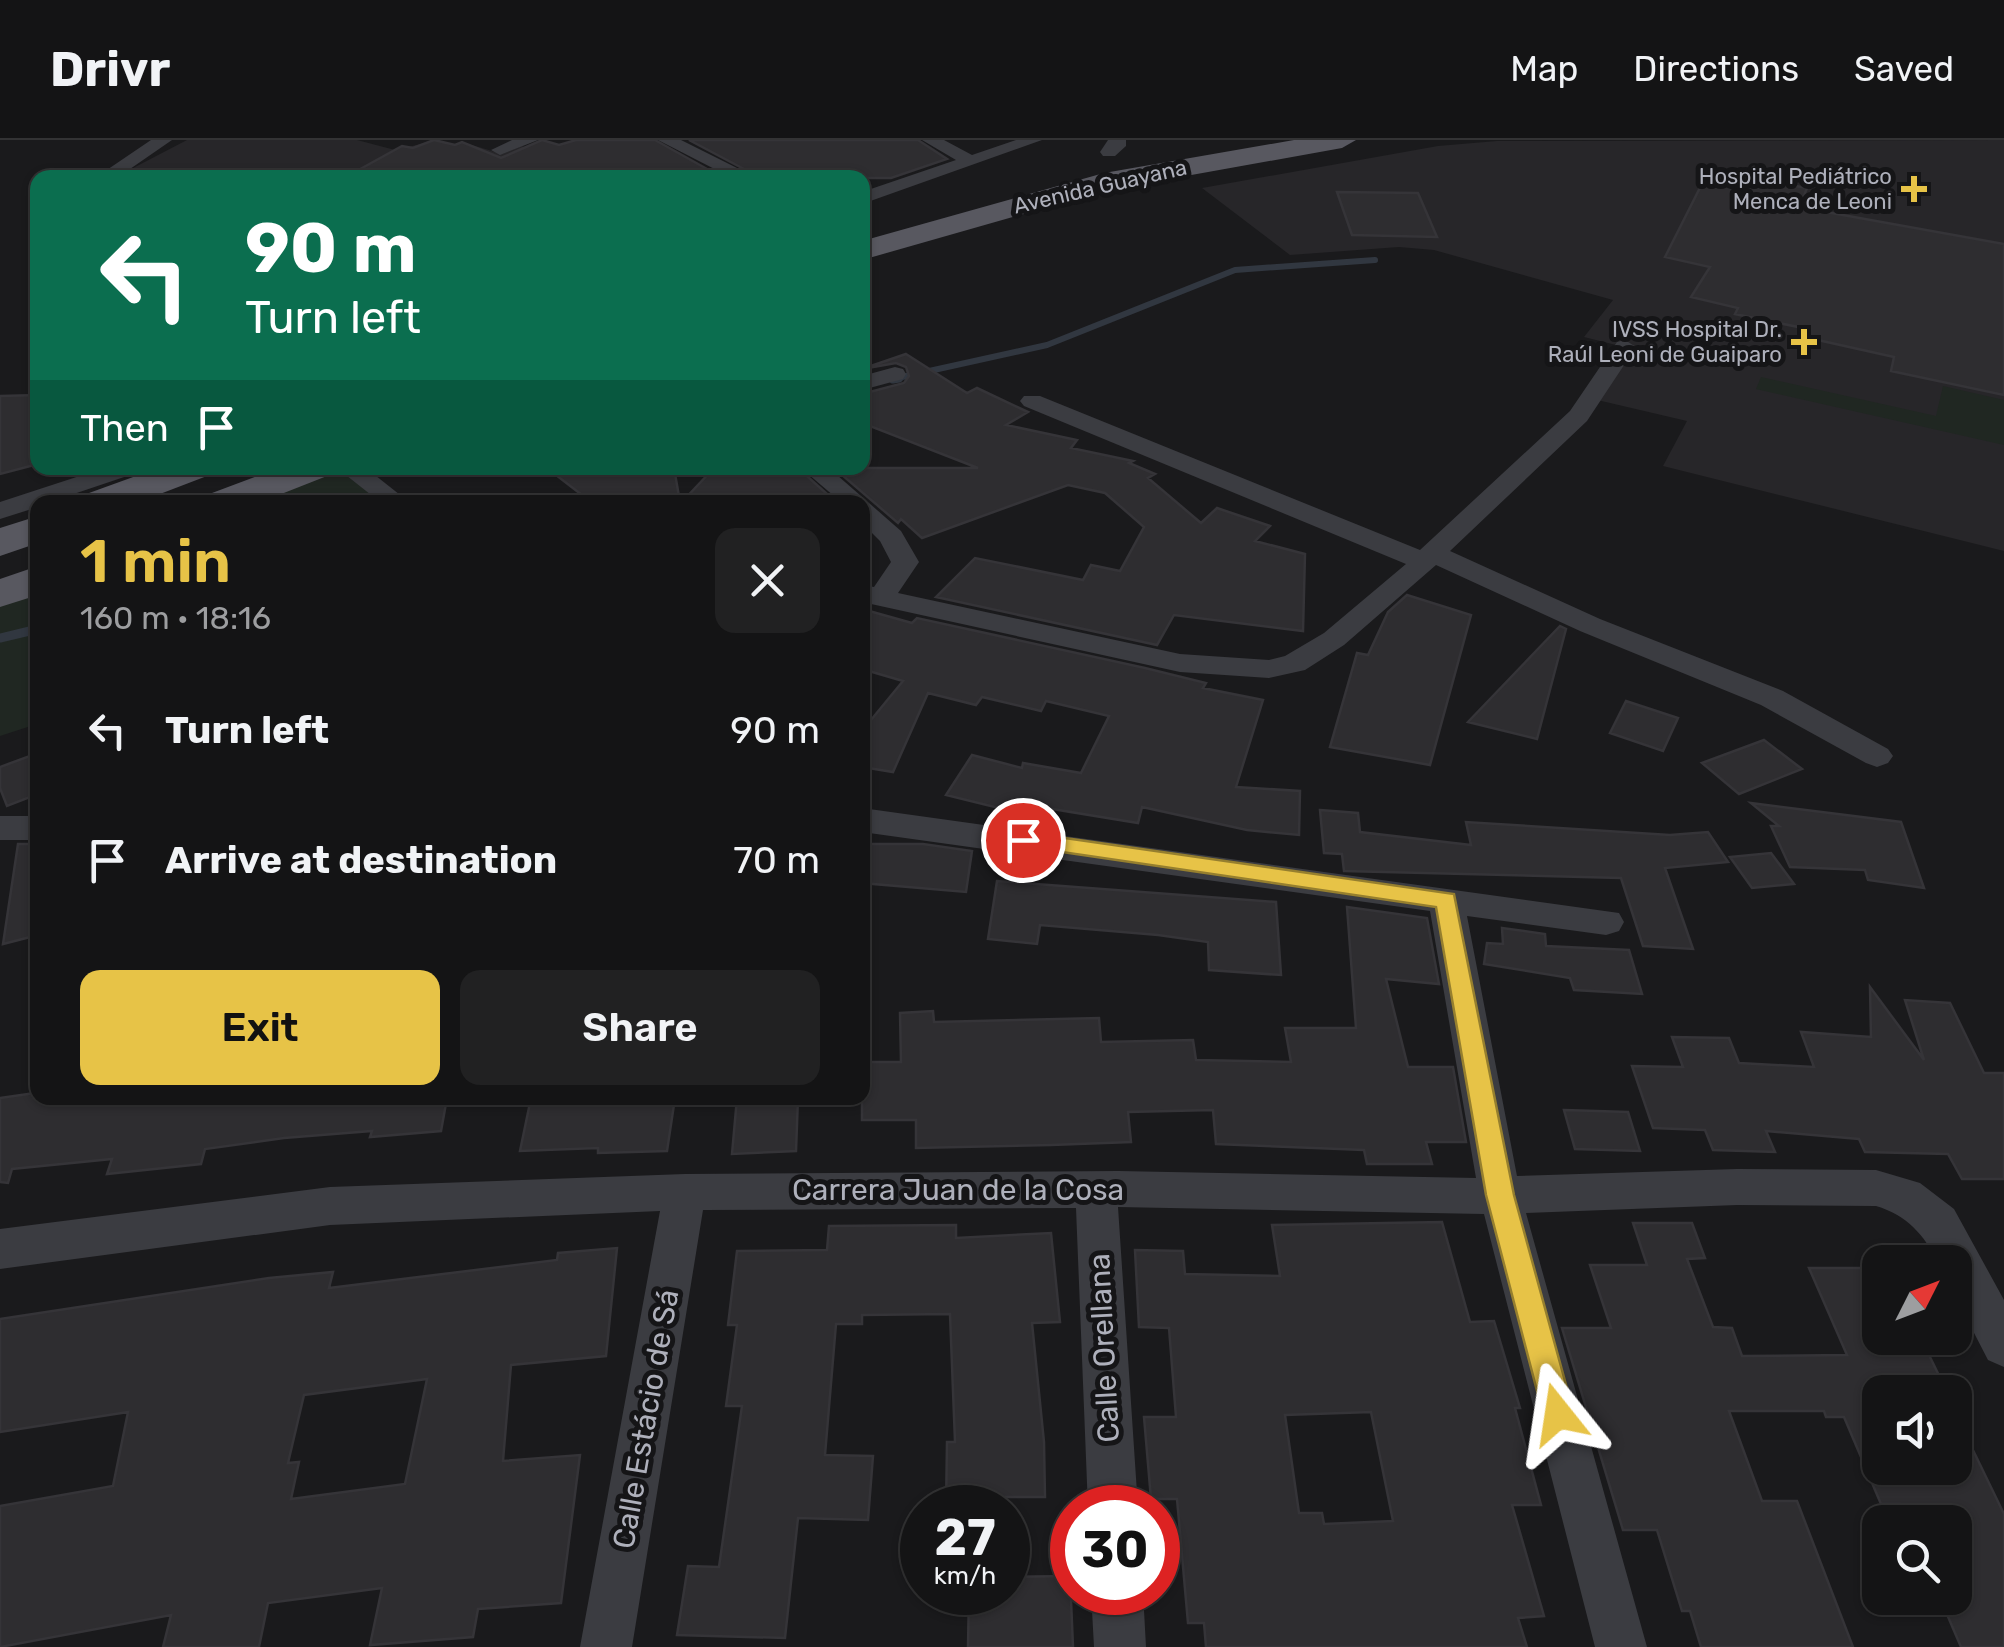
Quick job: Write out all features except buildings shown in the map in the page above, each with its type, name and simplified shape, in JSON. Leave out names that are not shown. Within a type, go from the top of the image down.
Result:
[{"type":"main road","name":"Avenida Guayana","points":[[870,248],[1104,182],[1342,140]]},
{"type":"main road","name":"Avenida Guayana","points":[[1078,159],[1123,146]]},
{"type":"main road","name":"Avenida Guayana","points":[[870,213],[1039,153]]},
{"type":"main road","points":[[122,495],[174,475]]},
{"type":"main road","points":[[244,495],[295,475]]},
{"type":"main road","points":[[0,543],[30,531]]},
{"type":"main road","points":[[0,594],[30,582]]},
{"type":"street","points":[[116,170],[163,140]]},
{"type":"street","points":[[500,150],[529,140]]},
{"type":"street","points":[[666,140],[731,170]]},
{"type":"street","points":[[931,140],[970,160]]},
{"type":"street","points":[[870,195],[970,160],[1039,153]]},
{"type":"street","points":[[872,595],[1180,663],[1269,670],[1294,664],[1334,640],[1579,416],[1626,347]]},
{"type":"street","points":[[870,380],[895,374]]},
{"type":"street","points":[[1032,400],[1772,698],[1876,756]]},
{"type":"street","points":[[47,495],[106,475]]},
{"type":"street","points":[[359,475],[387,495]]},
{"type":"street","points":[[823,475],[847,495]]},
{"type":"street","points":[[0,511],[30,501]]},
{"type":"street","points":[[870,516],[892,537],[905,562],[872,595]]},
{"type":"street","points":[[870,821],[1606,922]]},
{"type":"street","points":[[0,828],[30,828]]},
{"type":"street","points":[[1446,900],[1500,1195],[1622,1647]]},
{"type":"street","name":"Carrera Juan de la Cosa","points":[[0,1249],[330,1206],[685,1192],[1096,1189],[1500,1195],[1737,1187],[1876,1188],[1915,1202],[1939,1222],[2004,1345]]},
{"type":"street","name":"Calle Orellana","points":[[1096,1189],[1111,1485]]},
{"type":"street","name":"Calle Estácio de Sá","points":[[606,1647],[685,1192]]},
{"type":"street","points":[[1118,1615],[1120,1647]]},
{"type":"shaded area","points":[[187,140],[357,140],[395,150],[438,140],[455,145],[462,142],[502,154],[522,146],[570,170],[129,170]]},
{"type":"shaded area","name":"IVSS Hospital Dr. Raúl Leoni de Guaiparo","points":[[2004,140],[2004,551],[1663,466],[1687,421],[1593,399],[1624,347],[1584,337],[1613,300],[1434,250],[1399,247],[1290,255],[1202,188],[1438,146],[1497,141]]},
{"type":"shaded area","points":[[1761,377],[1936,416],[1943,386],[2004,400],[2004,445],[1756,389]]},
{"type":"shaded area","points":[[295,475],[359,475],[387,495],[244,495]]},
{"type":"shaded area","points":[[30,582],[30,726],[0,736],[0,594]]},
{"type":"waterway","points":[[899,378],[893,379],[1047,345],[1235,270],[1375,260]]},
{"type":"waterway","points":[[0,638],[30,631]]},
{"type":"place","name":"Hospital Pediátrico Menca de Leoni","points":[[1914,189]]},
{"type":"place","name":"IVSS Hospital Dr. Raúl Leoni de Guaiparo","points":[[1804,342]]},
{"type":"route","points":[[1023,840],[1446,900],[1500,1195],[1558,1414]]}]
